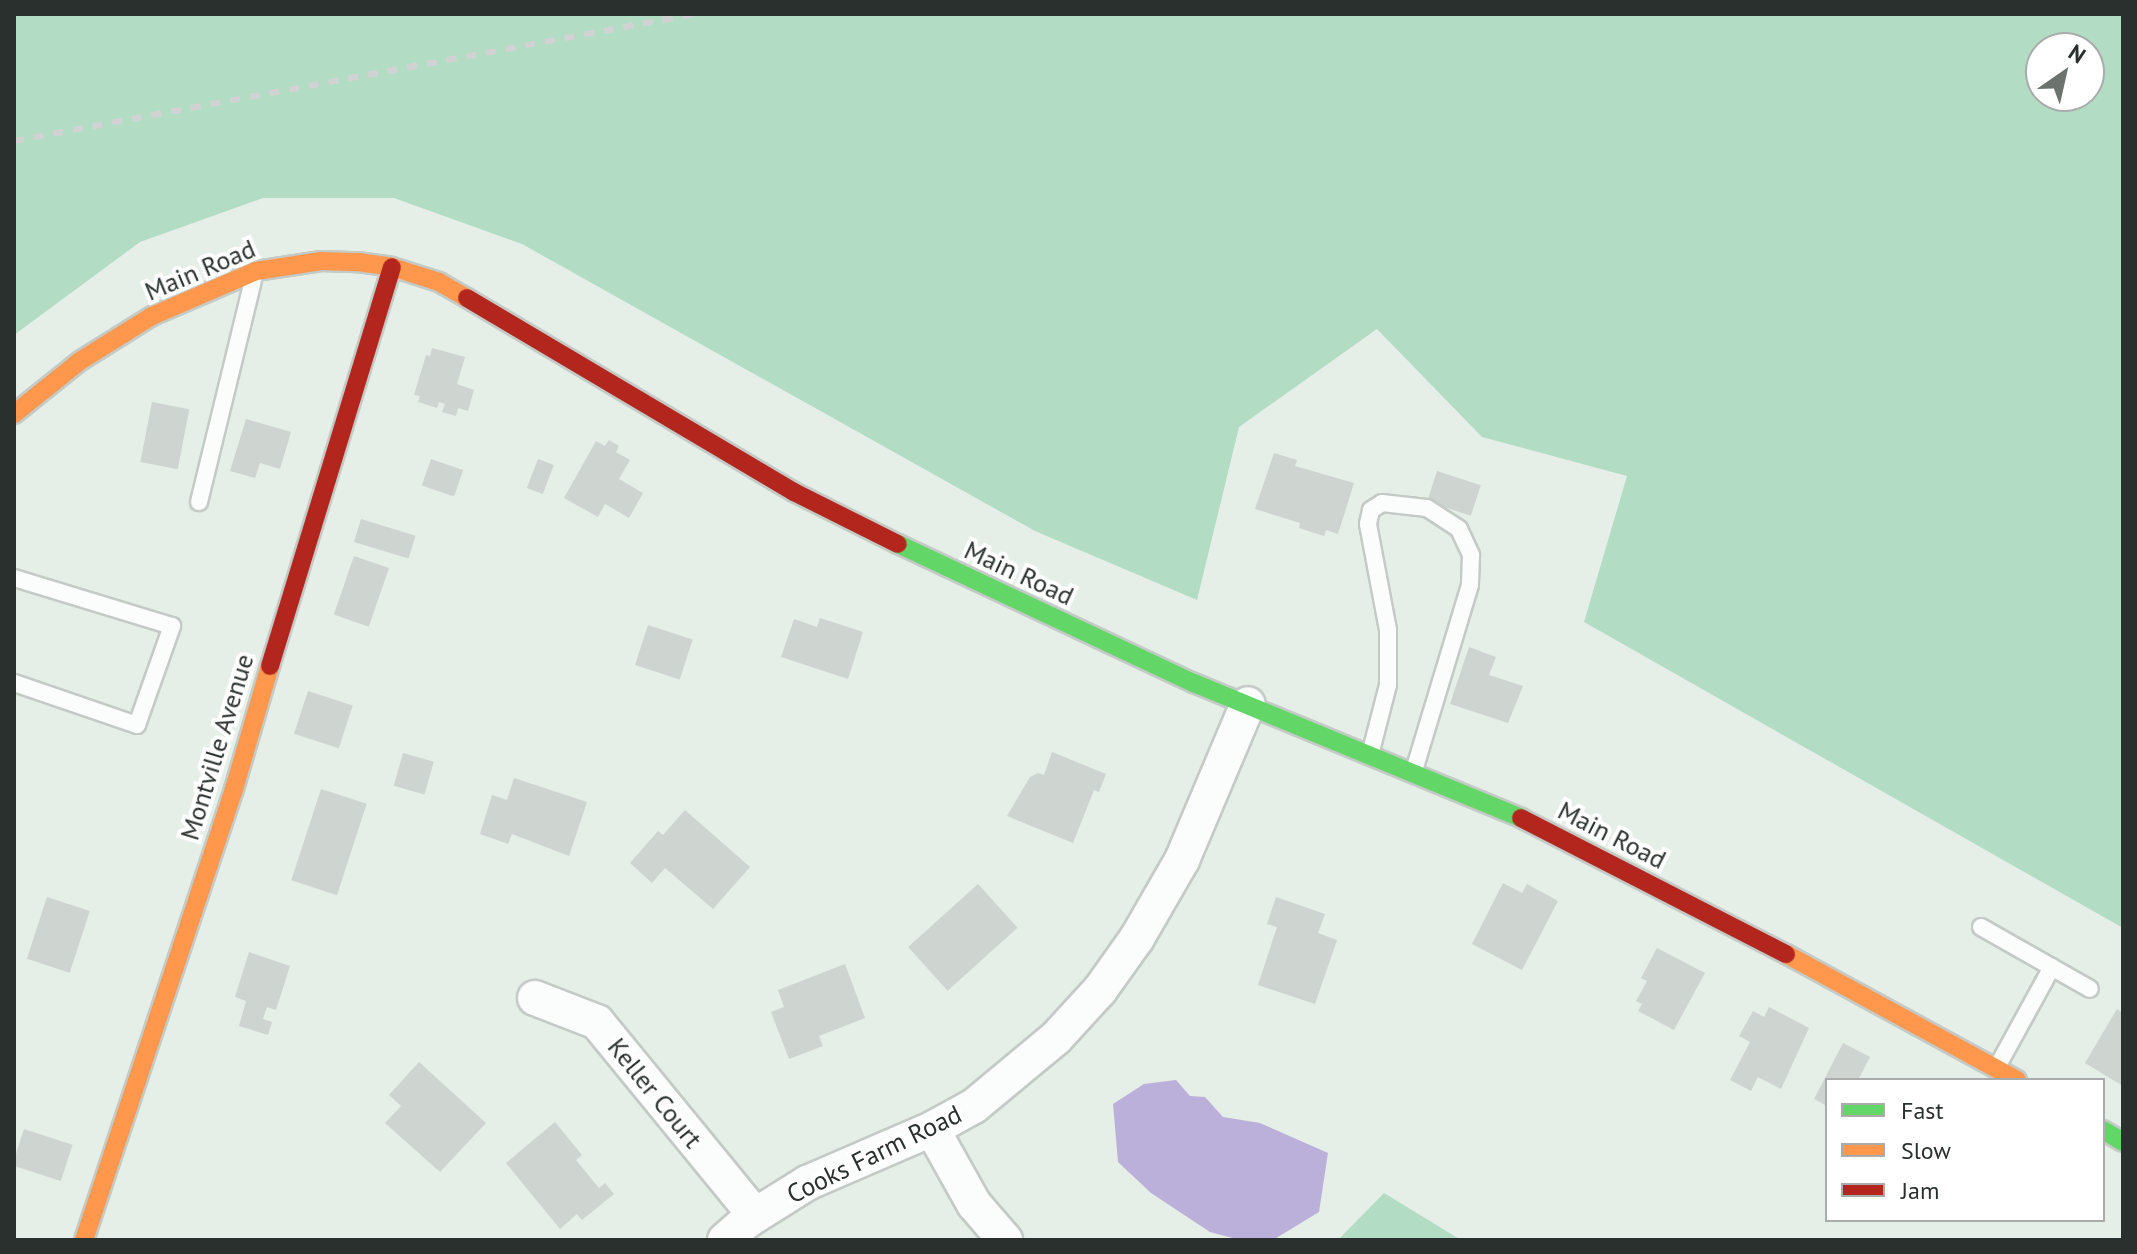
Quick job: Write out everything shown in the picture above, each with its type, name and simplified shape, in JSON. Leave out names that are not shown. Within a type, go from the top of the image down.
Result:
[{"type":"main road","name":"Main Road","points":[[14,414],[80,361],[152,316],[210,288],[256,271],[321,261],[392,267],[439,282],[794,492],[974,582],[1248,704],[1504,809],[1834,978],[2013,1078]]},
{"type":"main road","name":"Montville Avenue","points":[[84,1240],[234,789],[310,525],[392,267]]},
{"type":"main road","points":[[2105,1131],[2123,1142]]},
{"type":"street","name":"Cooks Farm Road","points":[[725,1240],[755,1215],[807,1183],[932,1129],[974,1106],[1056,1038],[1100,990],[1137,938],[1182,860],[1248,704]]},
{"type":"street","name":"Keller Court","points":[[535,998],[597,1022],[755,1215]]},
{"type":"street","points":[[932,1129],[974,1204],[1005,1240]]},
{"type":"lane","points":[[199,502],[256,271]]},
{"type":"lane","points":[[1370,752],[1388,685],[1388,630],[1368,524],[1371,510],[1382,503],[1427,508],[1459,529],[1471,555],[1470,585],[1414,771]]},
{"type":"lane","points":[[14,578],[172,626],[137,725],[14,683]]},
{"type":"lane","points":[[1981,927],[2090,989]]},
{"type":"lane","points":[[1996,1069],[2052,967]]},
{"type":"green space","points":[[14,14],[2123,14],[2123,928],[1584,622],[1627,476],[1482,437],[1377,329],[1239,427],[1197,600],[1035,531],[522,244],[394,198],[263,198],[140,242],[14,335]]},
{"type":"green space","points":[[1384,1193],[1461,1240],[1338,1240]]},
{"type":"shaded area","points":[[1176,1080],[1190,1096],[1205,1097],[1223,1117],[1260,1123],[1328,1153],[1319,1212],[1273,1240],[1240,1240],[1210,1232],[1151,1193],[1118,1162],[1113,1104],[1144,1084]]},
{"type":"building","points":[[432,348],[465,357],[457,384],[474,390],[468,411],[458,408],[456,416],[442,412],[445,404],[439,402],[437,408],[418,402],[420,396],[414,395],[426,355],[430,356]]},
{"type":"building","points":[[152,402],[189,409],[178,469],[140,462]]},
{"type":"building","points":[[246,419],[291,432],[280,469],[260,463],[255,478],[230,471]]},
{"type":"building","points":[[609,440],[619,446],[616,452],[630,460],[619,479],[643,493],[629,518],[605,504],[598,517],[564,498],[596,441],[605,446]]},
{"type":"building","points":[[1274,453],[1297,460],[1295,466],[1354,483],[1338,534],[1326,530],[1324,536],[1299,528],[1300,523],[1255,509]]},
{"type":"building","points":[[431,459],[463,470],[454,497],[422,485]]},
{"type":"building","points":[[538,459],[554,465],[543,494],[527,488]]},
{"type":"building","points":[[1437,471],[1481,485],[1471,516],[1427,501]]},
{"type":"building","points":[[361,519],[416,536],[408,559],[354,542]]},
{"type":"building","points":[[354,556],[389,568],[369,627],[334,615]]},
{"type":"building","points":[[820,618],[863,632],[848,679],[781,657],[794,619],[817,627]]},
{"type":"building","points":[[648,625],[693,640],[680,679],[635,665]]},
{"type":"building","points":[[1469,647],[1496,657],[1489,675],[1523,686],[1508,723],[1450,704]]},
{"type":"building","points":[[308,691],[353,706],[339,748],[294,734]]},
{"type":"building","points":[[1052,752],[1106,774],[1099,792],[1094,790],[1073,843],[1007,816],[1030,777],[1038,773],[1044,775]]},
{"type":"building","points":[[403,753],[434,762],[424,795],[394,786]]},
{"type":"building","points":[[514,778],[587,802],[569,856],[512,834],[508,844],[480,834],[492,795],[507,800]]},
{"type":"building","points":[[321,789],[367,804],[337,895],[291,880]]},
{"type":"building","points":[[685,810],[750,867],[713,909],[665,868],[652,883],[630,863],[658,831],[663,835]]},
{"type":"building","points":[[1503,883],[1522,893],[1527,884],[1558,901],[1522,970],[1472,944]]},
{"type":"building","points":[[978,884],[1017,928],[948,991],[908,947]]},
{"type":"building","points":[[47,897],[90,911],[70,973],[27,959]]},
{"type":"building","points":[[1276,897],[1325,914],[1318,933],[1337,940],[1315,1004],[1258,985],[1277,927],[1267,924]]},
{"type":"building","points":[[1657,948],[1705,973],[1674,1030],[1638,1011],[1642,1004],[1636,1001],[1647,981],[1641,978]]},
{"type":"building","points":[[249,952],[290,966],[276,1010],[267,1007],[263,1019],[272,1022],[268,1035],[239,1026],[246,1001],[235,997]]},
{"type":"building","points":[[845,964],[865,1018],[819,1036],[823,1046],[789,1059],[771,1012],[784,1007],[778,990]]},
{"type":"building","points":[[1769,1007],[1809,1028],[1781,1089],[1758,1077],[1751,1091],[1730,1080],[1750,1042],[1739,1036],[1753,1011],[1764,1017]]},
{"type":"building","points":[[2117,1009],[2123,1013],[2123,1086],[2085,1063]]},
{"type":"building","points":[[1843,1043],[1870,1057],[1859,1078],[1825,1078],[1825,1105],[1814,1099]]},
{"type":"building","points":[[419,1062],[486,1123],[440,1172],[385,1123],[401,1106],[389,1095]]},
{"type":"building","points":[[555,1122],[582,1155],[576,1160],[599,1188],[605,1183],[614,1194],[582,1220],[577,1214],[560,1229],[506,1163]]},
{"type":"building","points":[[24,1129],[73,1145],[61,1181],[14,1166]]},
{"type":"railway","points":[[14,141],[694,14]]},
{"type":"traffic: fast","points":[[898,544],[1194,683],[1521,818]]},
{"type":"traffic: fast","points":[[2105,1131],[2123,1142]]},
{"type":"traffic: slow","points":[[14,414],[80,361],[152,316],[256,271],[321,261],[358,262],[392,267],[439,282],[467,298]]},
{"type":"traffic: slow","points":[[84,1240],[234,789],[270,666]]},
{"type":"traffic: slow","points":[[1786,954],[2013,1078]]},
{"type":"traffic: jam","points":[[270,666],[392,267]]},
{"type":"traffic: jam","points":[[467,298],[794,492],[898,544]]},
{"type":"traffic: jam","points":[[1521,818],[1786,954]]}]
